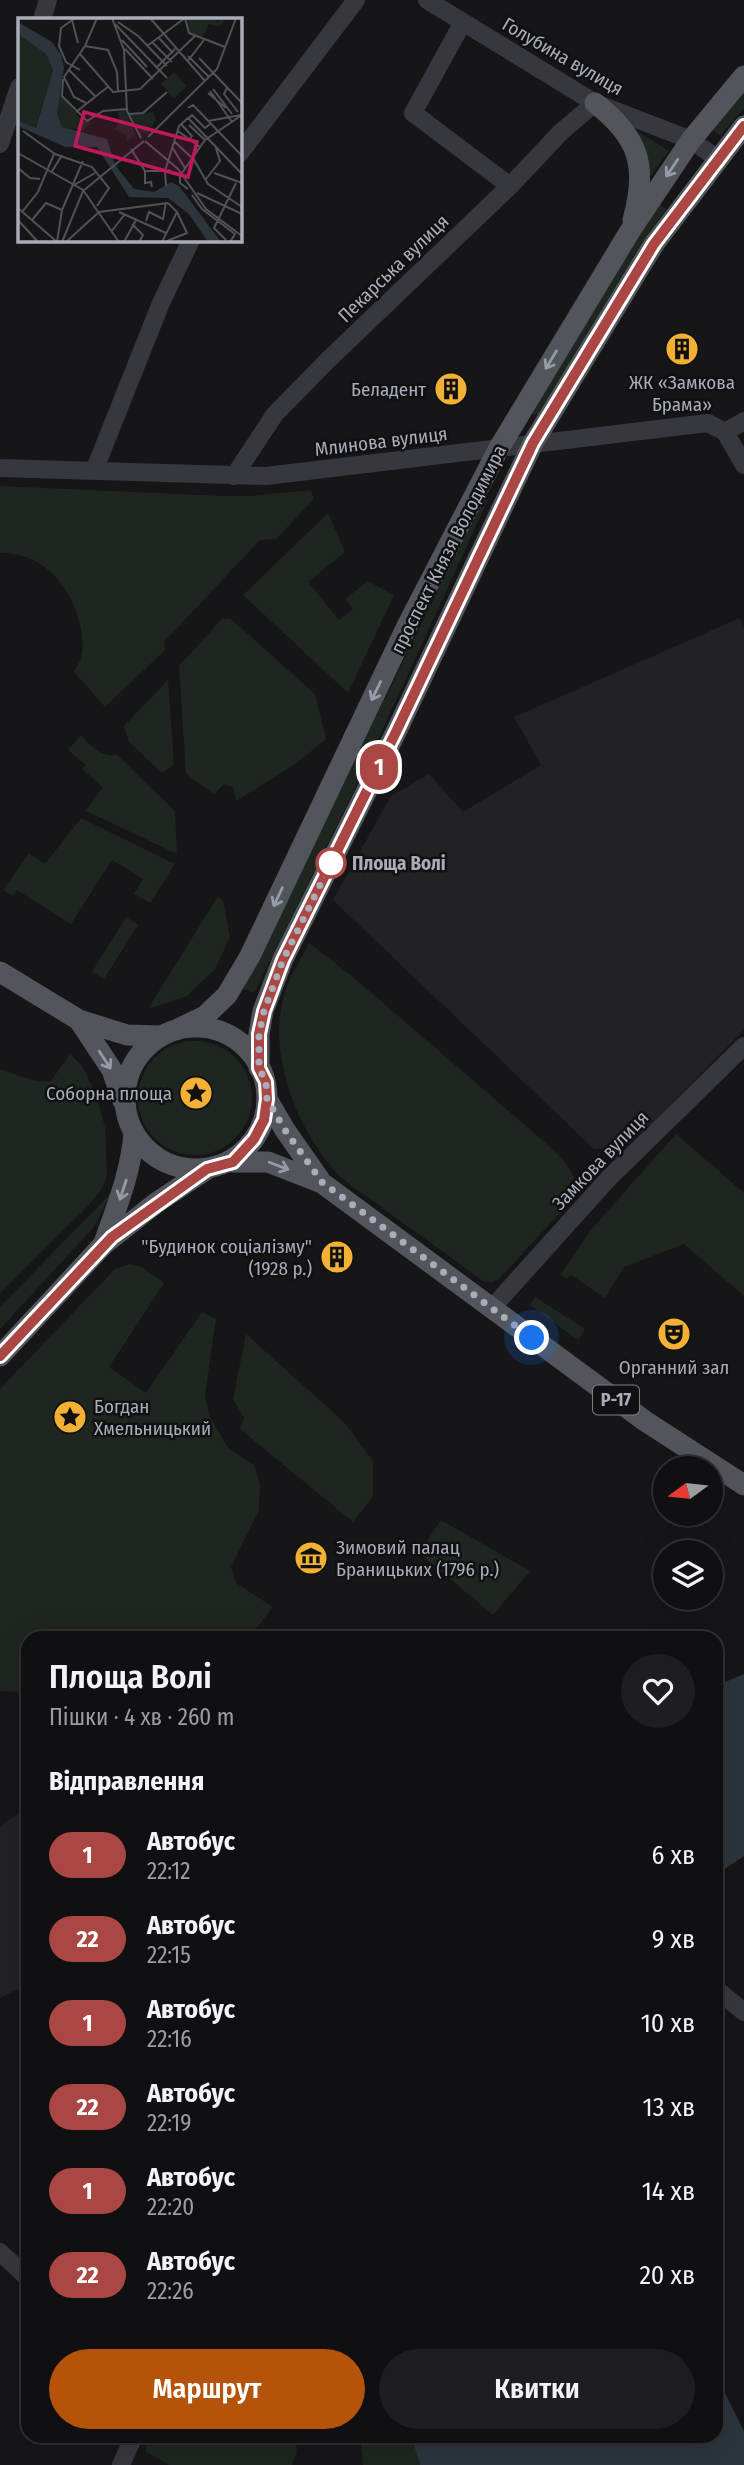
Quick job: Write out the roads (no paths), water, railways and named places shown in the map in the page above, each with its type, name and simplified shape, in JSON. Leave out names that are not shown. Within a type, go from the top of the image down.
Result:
[{"type":"main road","name":"проспект Князя Володимира","points":[[168,1033],[205,1016],[227,995],[250,956],[402,636],[499,447],[630,231],[691,140],[744,75]]},
{"type":"main road","points":[[595,103],[627,132],[636,153],[640,177],[638,203],[630,231]]},
{"type":"main road","name":"проспект Князя Володимира","points":[[259,1068],[259,1034],[264,1011],[283,960],[396,732],[533,443],[654,244],[744,126]]},
{"type":"main road","points":[[0,972],[79,1020],[127,1035],[207,1027],[224,1031],[249,1050],[266,1082],[264,1120],[254,1139],[233,1162],[207,1169],[168,1164],[143,1146],[134,1133],[112,1070],[79,1020]]},
{"type":"main road","points":[[124,1104],[125,1088],[136,1058],[168,1033]]},
{"type":"main road","name":"Р-17","points":[[267,1099],[285,1130],[322,1182]]},
{"type":"main road","points":[[103,1245],[125,1187],[132,1160],[134,1133]]},
{"type":"main road","name":"Р-17","points":[[233,1162],[268,1162],[322,1182],[645,1421],[744,1485]]},
{"type":"main road","points":[[0,1356],[103,1245],[156,1203],[207,1169]]},
{"type":"street","points":[[42,18],[48,0]]},
{"type":"street","points":[[242,150],[356,0]]},
{"type":"street","name":"Голубина вулиця","points":[[427,0],[595,103],[691,140],[718,159]]},
{"type":"street","points":[[463,22],[413,113],[510,186]]},
{"type":"street","points":[[0,144],[18,90]]},
{"type":"street","name":"Пекарська вулиця","points":[[234,476],[275,414],[510,186],[561,132],[595,103]]},
{"type":"street","points":[[94,471],[161,303],[190,242]]},
{"type":"street","points":[[744,421],[725,432],[744,466]]},
{"type":"street","name":"Млинова вулиця","points":[[0,468],[266,476],[708,423],[725,432]]},
{"type":"street","name":"Замкова вулиця","points":[[491,1309],[607,1179],[744,1046]]},
{"type":"street","points":[[723,1995],[744,2012]]},
{"type":"street","points":[[0,2252],[21,2272]]},
{"type":"street","points":[[121,2465],[131,2443]]},
{"type":"place","name":"ЖК «Замкова Брама»","points":[[682,349]]},
{"type":"place","name":"Беладент","points":[[451,389]]},
{"type":"place","name":"Площа Волі","points":[[331,863]]},
{"type":"place","name":"Соборна площа","points":[[196,1093]]},
{"type":"place","name":"\"Будинок соціалізму\" (1928 р.)","points":[[337,1257]]},
{"type":"place","name":"Органний зал","points":[[674,1334]]},
{"type":"place","name":"Богдан Хмельницький","points":[[70,1417]]},
{"type":"place","name":"Зимовий палац Браницьких (1796 р.)","points":[[311,1558]]}]
